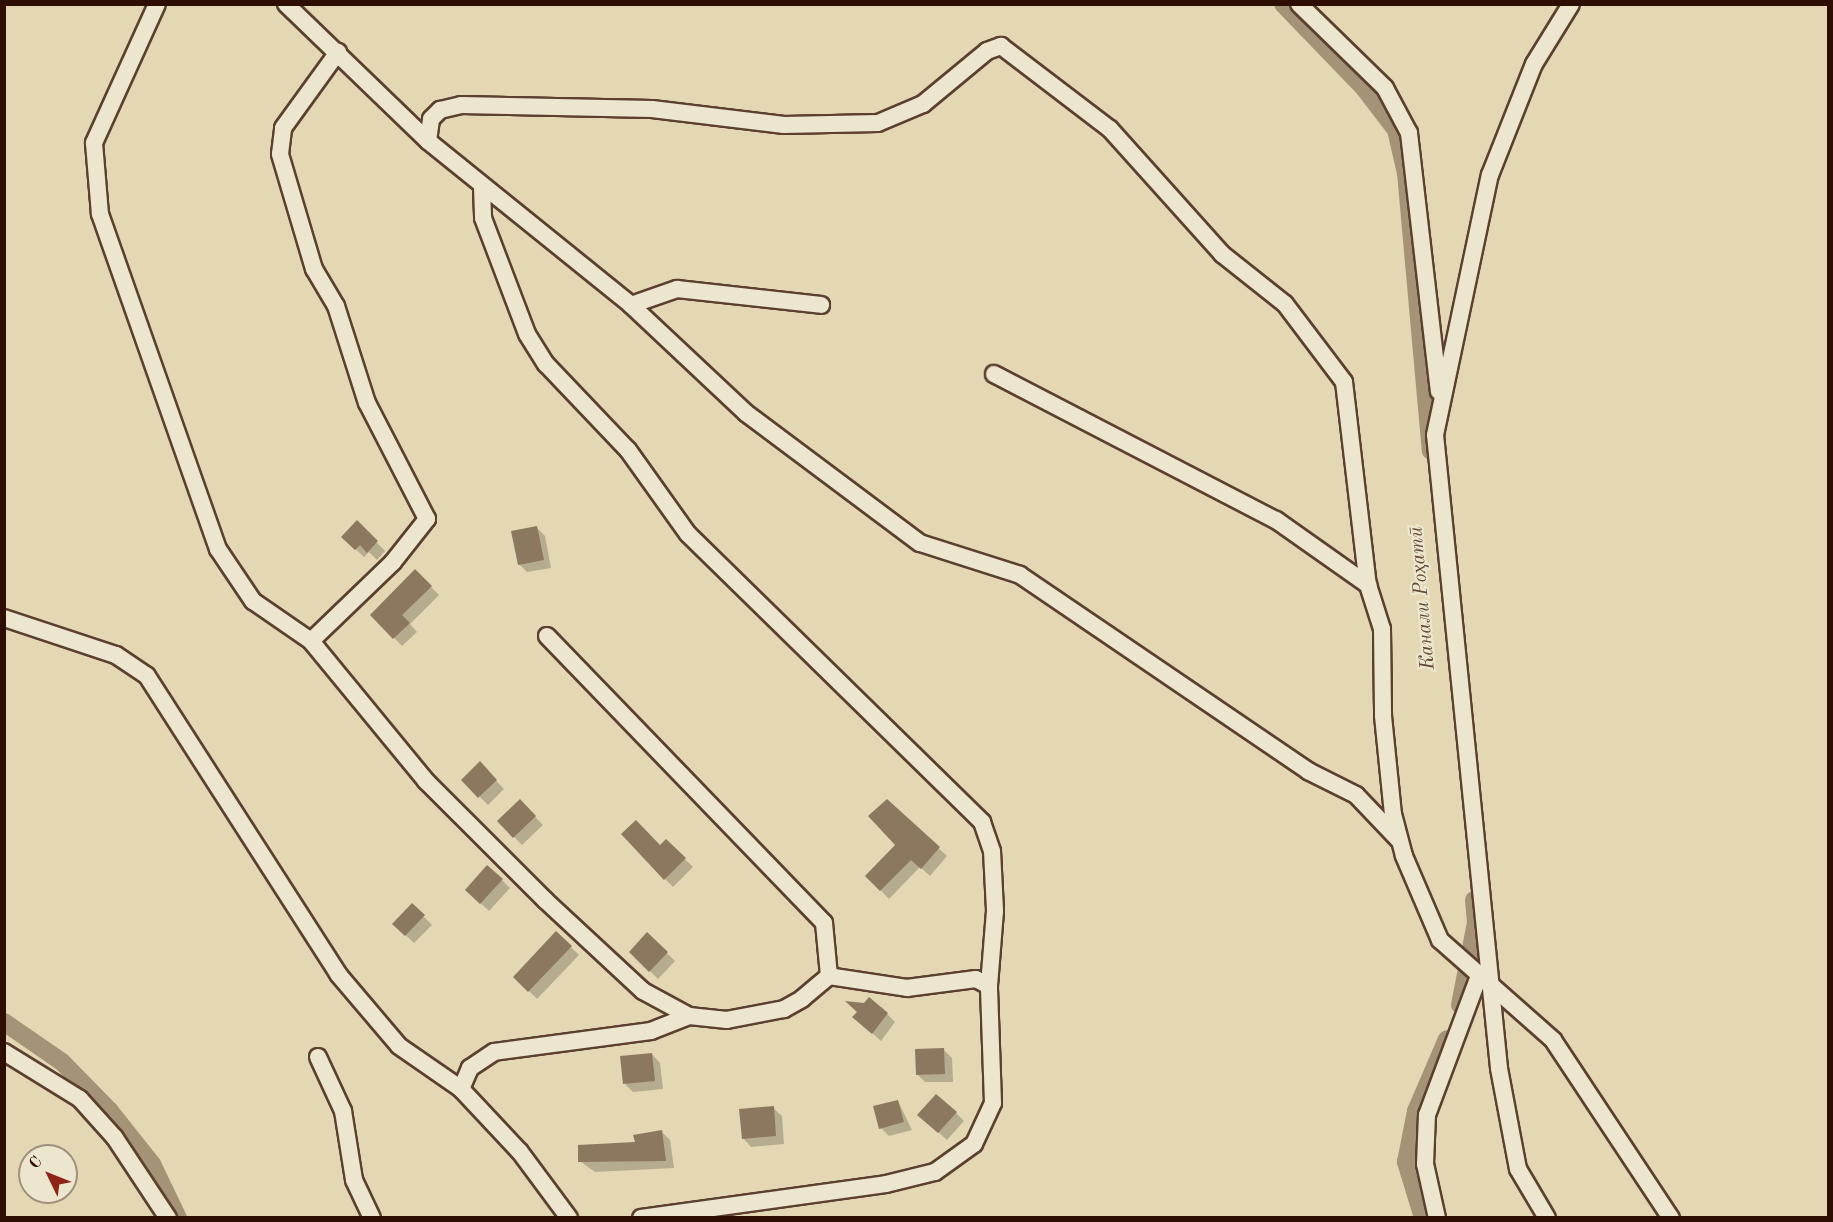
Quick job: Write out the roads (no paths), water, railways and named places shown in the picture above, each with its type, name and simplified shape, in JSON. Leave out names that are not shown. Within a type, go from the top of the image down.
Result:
[{"type":"street","points":[[157,4],[94,143],[100,214],[218,549],[253,601],[311,641],[426,781],[545,900],[643,991],[689,1016],[727,1020],[784,1009],[829,976],[907,987],[976,979],[989,986]]},
{"type":"street","points":[[286,4],[428,141],[482,187],[631,305],[746,412],[920,543],[1020,575],[1308,771],[1356,795],[1400,840]]},
{"type":"street","points":[[1299,4],[1385,88],[1409,133],[1440,401]]},
{"type":"street","points":[[1547,1218],[1526,1186],[1512,1148],[1477,974],[1436,454],[1440,401],[1490,175],[1534,64],[1571,4]]},
{"type":"street","points":[[428,141],[431,119],[440,110],[461,105],[652,109],[784,125],[878,123],[923,105],[994,47],[1008,49],[1144,163],[1222,254],[1285,304],[1336,368],[1347,394],[1368,585],[1382,629],[1383,716],[1400,840],[1430,921],[1477,974],[1527,1012],[1560,1048],[1671,1218]]},
{"type":"street","points":[[311,641],[393,562],[427,519],[368,403],[336,306],[314,269],[280,154],[283,128],[338,52]]},
{"type":"street","points":[[482,187],[483,218],[527,334],[546,364],[628,450],[688,534],[982,822],[992,851],[995,911],[989,986],[993,1103],[974,1144],[957,1161],[886,1184],[641,1218]]},
{"type":"street","points":[[631,305],[677,289],[821,305]]},
{"type":"street","points":[[994,374],[1276,520],[1368,585]]},
{"type":"street","points":[[4,618],[116,656],[147,676],[338,974],[399,1046],[461,1089],[520,1152],[569,1218]]},
{"type":"street","points":[[547,636],[813,906],[824,923],[829,976]]},
{"type":"street","points":[[1437,1218],[1425,1164],[1428,1115],[1477,974]]},
{"type":"street","points":[[461,1089],[470,1068],[494,1052],[651,1031],[689,1016]]},
{"type":"street","points":[[4,1052],[80,1099],[115,1138],[168,1218]]},
{"type":"street","points":[[318,1057],[344,1111],[354,1180],[372,1218]]},
{"type":"waterway","name":"Канали Роҳатӣ","points":[[1283,4],[1364,88],[1396,130],[1406,173],[1431,451]]},
{"type":"waterway","name":"Канали Роҳатӣ","points":[[1460,1005],[1476,923],[1474,900]]},
{"type":"waterway","name":"Канали Роҳатӣ","points":[[4,1022],[62,1062],[110,1111],[152,1164],[178,1218]]},
{"type":"waterway","name":"Канали Роҳатӣ","points":[[1423,1218],[1406,1162],[1416,1111],[1447,1039]]}]
